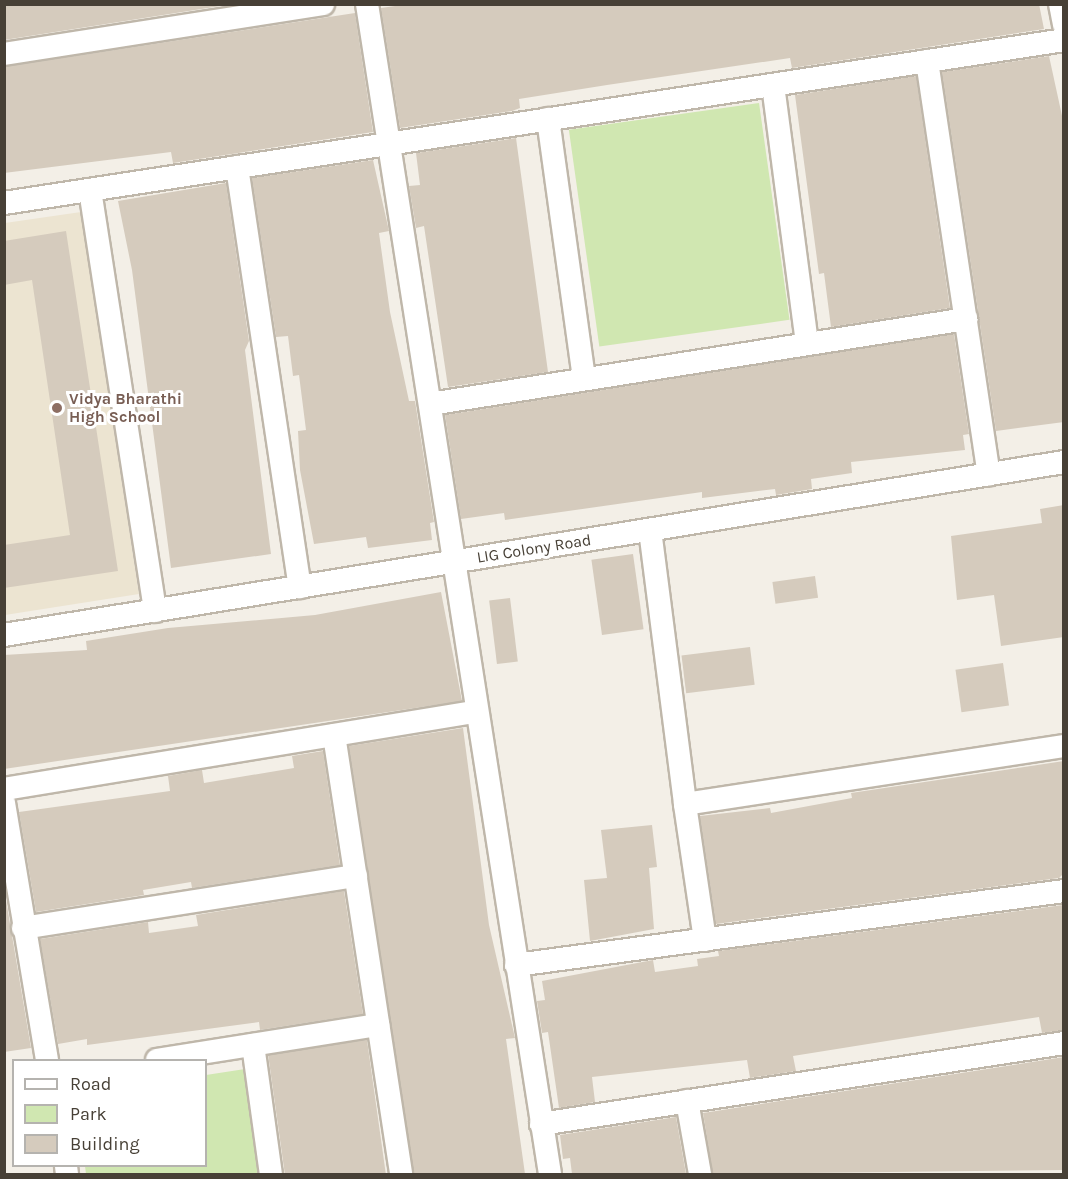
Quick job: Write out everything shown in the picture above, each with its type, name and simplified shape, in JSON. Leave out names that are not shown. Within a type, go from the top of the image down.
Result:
[{"type":"street","points":[[4,54],[323,4]]},
{"type":"street","points":[[367,4],[430,404],[452,562],[550,1174]]},
{"type":"street","points":[[1060,4],[1064,25]]},
{"type":"street","points":[[4,203],[1064,40]]},
{"type":"street","points":[[927,61],[989,474]]},
{"type":"street","points":[[773,85],[807,344]]},
{"type":"street","points":[[548,119],[584,379]]},
{"type":"street","points":[[237,167],[300,587]]},
{"type":"street","points":[[90,190],[155,611]]},
{"type":"street","points":[[430,404],[966,319]]},
{"type":"street","name":"LIG Colony Road","points":[[4,635],[1064,462]]},
{"type":"street","points":[[650,530],[705,940]]},
{"type":"street","points":[[4,789],[476,712]]},
{"type":"street","points":[[334,735],[401,1174]]},
{"type":"street","points":[[686,804],[1064,746]]},
{"type":"street","points":[[4,803],[23,928],[47,1059]]},
{"type":"street","points":[[23,928],[356,876]]},
{"type":"street","points":[[516,965],[1064,891]]},
{"type":"street","points":[[163,1059],[378,1026]]},
{"type":"street","points":[[542,1124],[1064,1043]]},
{"type":"street","points":[[254,1045],[271,1174]]},
{"type":"street","points":[[687,1101],[700,1174]]},
{"type":"shaded area","name":"Vidya Bharathi High School","points":[[81,212],[139,594],[5,615],[5,223]]},
{"type":"green space","points":[[759,103],[789,320],[599,347],[569,130]]},
{"type":"green space","points":[[245,1069],[259,1174],[86,1174],[85,1167],[207,1167],[207,1075]]},
{"type":"building","points":[[4,4],[233,4],[4,40]]},
{"type":"building","points":[[409,4],[1039,4],[1044,29],[792,68],[790,58],[607,85],[519,99],[520,108],[512,111],[400,128],[381,8]]},
{"type":"building","points":[[355,13],[373,132],[173,163],[171,152],[4,173],[4,67]]},
{"type":"building","points":[[1049,56],[1064,125],[1064,422],[996,431],[942,72]]},
{"type":"building","points":[[916,76],[950,308],[831,327],[824,273],[819,274],[795,95]]},
{"type":"building","points":[[516,138],[548,372],[448,387],[424,226],[416,228],[409,186],[420,185],[416,153]]},
{"type":"building","points":[[373,160],[389,231],[379,233],[390,312],[409,401],[415,401],[434,522],[430,523],[432,540],[368,548],[366,537],[314,544],[300,470],[298,431],[306,430],[299,375],[293,376],[288,336],[276,337],[252,178]]},
{"type":"building","points":[[226,183],[249,341],[245,350],[271,554],[171,568],[132,270],[118,201]]},
{"type":"building","points":[[66,231],[118,571],[4,588],[4,545],[70,535],[32,280],[4,285],[4,241]]},
{"type":"building","points":[[954,334],[969,434],[963,435],[965,450],[851,462],[852,473],[811,479],[812,489],[776,495],[775,489],[702,498],[702,492],[505,520],[504,513],[461,519],[445,415]]},
{"type":"building","points":[[1064,505],[1064,637],[1001,646],[994,595],[957,600],[951,536],[1042,523],[1040,509]]},
{"type":"building","points":[[633,554],[644,629],[602,635],[591,560]]},
{"type":"building","points":[[815,576],[818,598],[775,604],[772,582]]},
{"type":"building","points":[[441,592],[462,701],[4,769],[4,655],[87,650],[86,641],[168,628],[315,615]]},
{"type":"building","points":[[510,598],[518,662],[497,664],[489,601]]},
{"type":"building","points":[[750,647],[755,685],[686,693],[682,655]]},
{"type":"building","points":[[1003,663],[1009,706],[961,712],[955,670]]},
{"type":"building","points":[[463,728],[489,925],[515,1038],[506,1039],[525,1174],[414,1174],[349,746]]},
{"type":"building","points":[[323,751],[340,865],[192,888],[191,882],[143,890],[144,895],[36,912],[19,812],[170,791],[168,776],[202,770],[204,783],[294,768],[292,756]]},
{"type":"building","points":[[1064,761],[1064,873],[1059,878],[716,924],[700,816],[770,808],[771,813],[852,798],[851,793]]},
{"type":"building","points":[[652,825],[657,867],[649,868],[654,929],[590,941],[584,880],[607,878],[601,830]]},
{"type":"building","points":[[4,888],[31,1048],[4,1052]]},
{"type":"building","points":[[344,891],[363,1014],[260,1030],[259,1022],[87,1045],[87,1039],[58,1044],[40,939],[148,922],[149,933],[198,926],[196,915]]},
{"type":"building","points":[[1063,905],[1064,1030],[1042,1033],[1039,1017],[793,1056],[796,1071],[750,1078],[747,1060],[592,1077],[595,1102],[559,1108],[548,1032],[542,1033],[537,1001],[545,1000],[542,981],[653,960],[655,972],[698,966],[697,959],[719,956],[718,951]]},
{"type":"building","points":[[367,1040],[386,1174],[285,1174],[268,1054]]},
{"type":"building","points":[[1064,1057],[1064,1170],[713,1174],[703,1113]]},
{"type":"building","points":[[676,1117],[686,1174],[572,1174],[570,1158],[563,1159],[560,1135]]},
{"type":"place","name":"Vidya Bharathi High School","points":[[57,408]]}]
